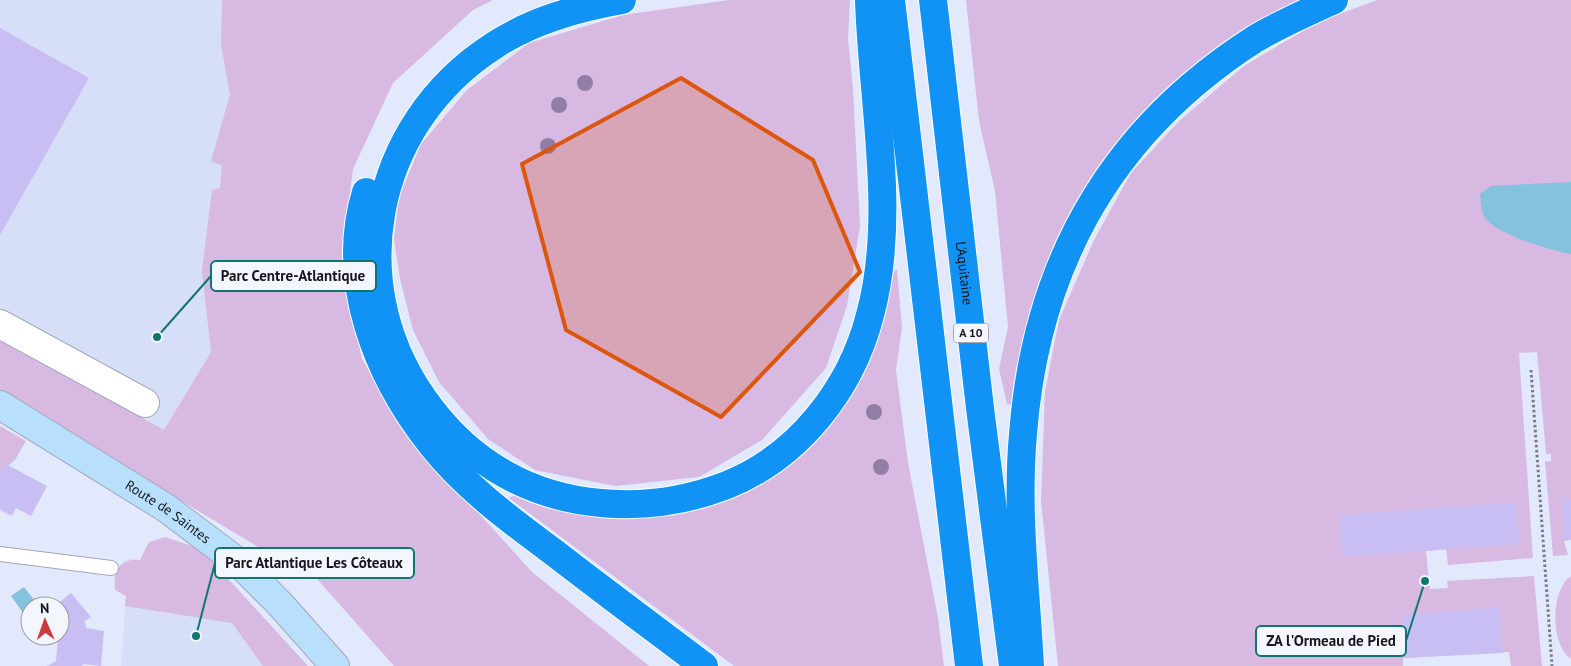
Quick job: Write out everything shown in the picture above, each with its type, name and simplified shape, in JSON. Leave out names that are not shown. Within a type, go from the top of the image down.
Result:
[{"type":"highway","points":[[548,0],[506,18],[460,47],[427,79],[398,117],[378,157],[363,204],[358,255],[363,307],[370,335],[400,402],[433,446],[464,479],[514,522],[704,666]]},
{"type":"highway","points":[[622,0],[559,15],[532,25],[493,46],[449,81],[418,120],[391,172],[379,227],[377,266],[388,329],[404,365],[422,398],[466,448],[492,468],[541,491],[581,502],[618,505],[676,501],[706,493],[758,470],[784,451],[811,426],[833,396],[861,344],[880,274],[881,246],[881,190],[869,0]]},
{"type":"highway","points":[[891,0],[969,666]]},
{"type":"highway","name":"L'Aquitaine","points":[[933,0],[979,398],[1013,666]]},
{"type":"highway","points":[[1030,666],[1021,498],[1023,434],[1035,347],[1045,305],[1072,240],[1118,164],[1178,98],[1256,39],[1334,0]]},
{"type":"street","points":[[0,324],[145,403]]},
{"type":"street","name":"Route de Saintes","points":[[0,405],[166,508],[238,562],[280,604],[335,666]]},
{"type":"lane","points":[[0,554],[111,568]]},
{"type":"path","points":[[1531,370],[1552,666]]},
{"type":"highlighted area","points":[[681,78],[813,160],[860,272],[721,417],[566,330],[522,164]]},
{"type":"shaded area","points":[[0,0],[405,0],[342,87],[300,572],[0,392]]},
{"type":"shaded area","points":[[222,0],[493,0],[473,10],[393,83],[353,169],[341,264],[362,359],[407,434],[532,572],[649,666],[394,666],[302,562],[300,572],[0,392],[0,340],[164,430],[211,352],[202,271],[212,190],[220,188],[222,166],[211,161],[230,95],[221,44]]},
{"type":"shaded area","points":[[729,0],[850,0],[848,38],[853,89],[860,226],[847,306],[826,368],[762,440],[699,477],[615,486],[535,470],[488,439],[439,382],[413,330],[400,279],[394,239],[399,197],[421,144],[467,90],[529,43],[623,15]]},
{"type":"shaded area","points":[[966,0],[1318,0],[1253,28],[1076,209],[1019,407],[1007,404],[999,369],[1008,327],[995,191],[979,121]]},
{"type":"shaded area","points":[[1377,0],[1571,0],[1571,540],[1564,541],[1568,555],[1553,556],[1545,462],[1551,461],[1551,454],[1546,454],[1537,352],[1519,353],[1533,558],[1448,565],[1446,549],[1426,551],[1430,589],[1448,588],[1447,581],[1534,576],[1542,666],[1511,666],[1509,652],[1403,658],[1403,666],[1058,666],[1041,501],[1045,392],[1059,320],[1094,240],[1131,173],[1179,121],[1244,66],[1318,22]]},
{"type":"shaded area","points":[[897,269],[902,328],[896,370],[908,463],[938,618],[944,666],[734,666],[509,498],[519,493],[568,512],[649,518],[710,506],[786,467],[829,427],[876,345],[893,273]]},
{"type":"shaded area","points":[[0,426],[26,441],[15,460],[0,472]]},
{"type":"shaded area","points":[[165,537],[201,549],[308,666],[263,666],[232,623],[125,606],[126,596],[115,590],[115,577],[119,567],[127,561],[140,560],[149,542]]},
{"type":"shaded area","points":[[129,559],[220,570],[292,666],[121,666]]},
{"type":"shaded area","points":[[1571,576],[1571,659],[1564,652],[1559,642],[1555,618],[1559,593],[1564,583]]},
{"type":"water","points":[[1571,182],[1571,254],[1522,240],[1497,228],[1483,214],[1480,194],[1491,186]]},
{"type":"water","points":[[24,587],[31,596],[20,596],[20,608],[11,596]]},
{"type":"building","points":[[0,28],[89,78],[0,235]]},
{"type":"building","points":[[6,464],[47,486],[31,516],[16,508],[12,516],[0,510],[0,473]]},
{"type":"building","points":[[1571,499],[1571,540],[1564,540],[1562,500]]},
{"type":"building","points":[[1516,502],[1519,544],[1342,557],[1339,515]]},
{"type":"building","points":[[71,593],[91,617],[85,621],[86,628],[104,631],[101,666],[84,664],[81,666],[47,666],[56,661],[57,646],[70,646],[70,596],[67,596]]},
{"type":"building","points":[[1499,607],[1503,653],[1403,658],[1401,615]]},
{"type":"place","name":"Parc Centre-Atlantique","points":[[157,337]]},
{"type":"place","name":"ZA l'Ormeau de Pied","points":[[1425,581]]},
{"type":"place","name":"Parc Atlantique Les Côteaux","points":[[196,636]]}]
